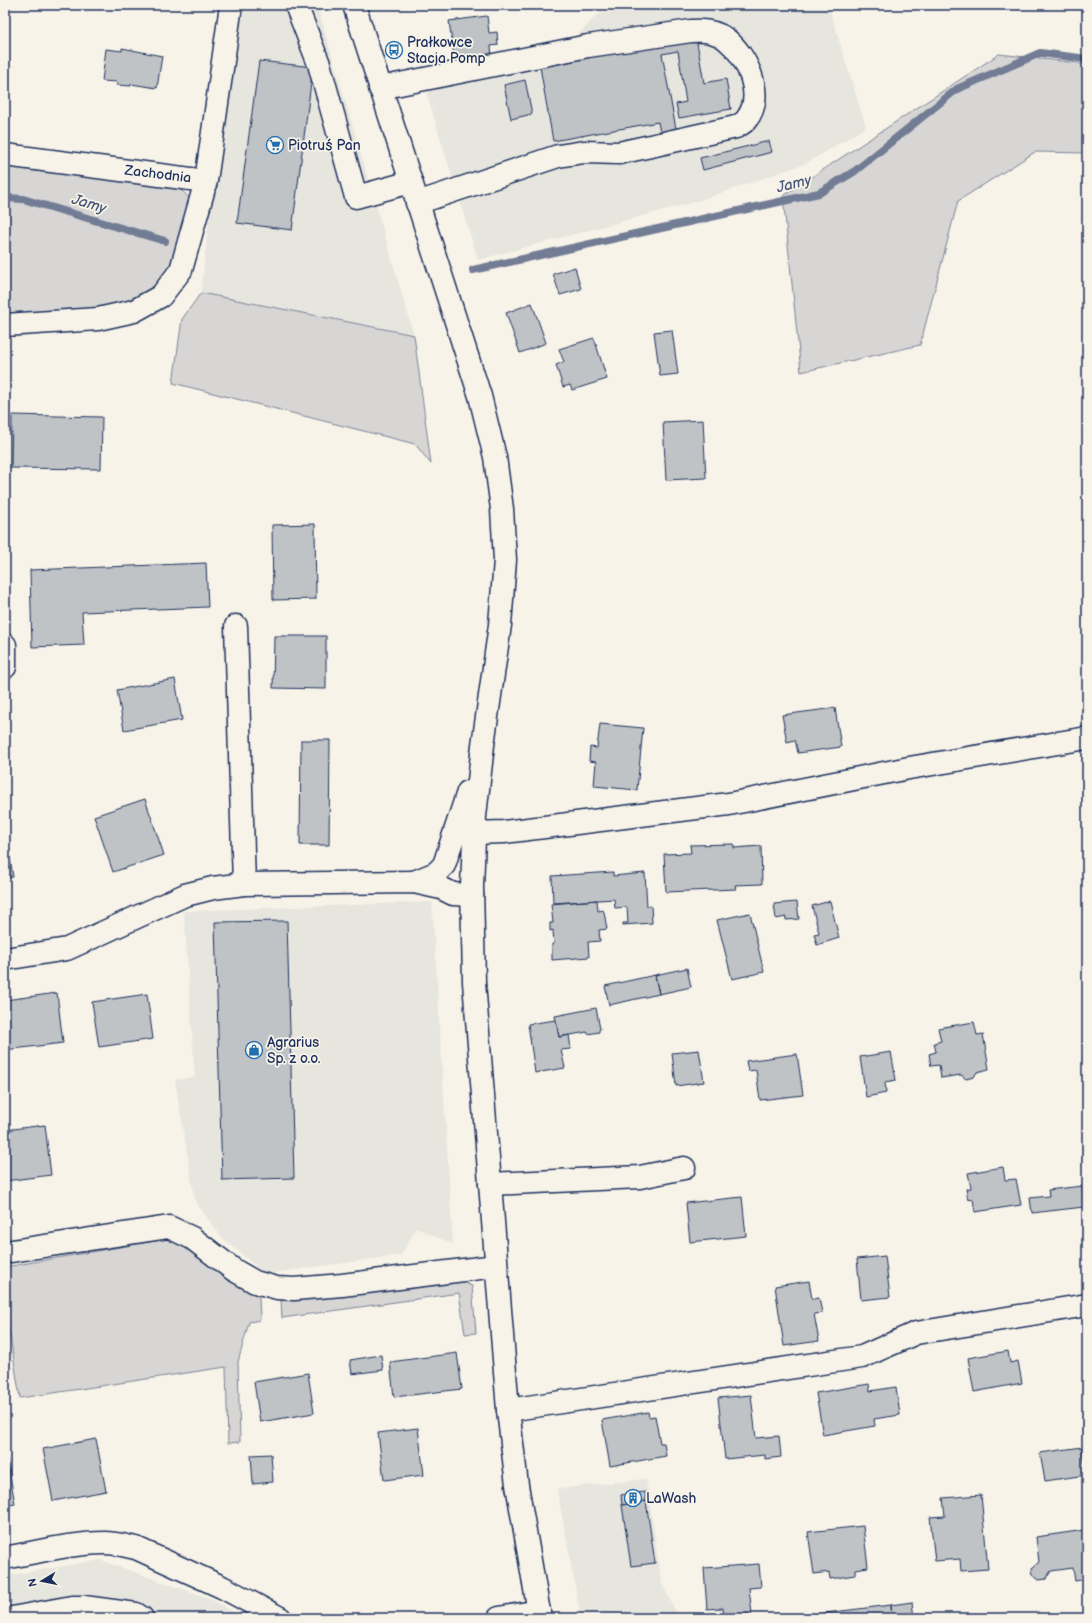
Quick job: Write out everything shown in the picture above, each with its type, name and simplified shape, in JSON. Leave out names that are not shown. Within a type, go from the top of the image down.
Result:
[{"type":"street","name":"Zachodnia","points":[[5,154],[206,181],[231,5]]},
{"type":"street","points":[[296,5],[319,64],[356,197],[411,182]]},
{"type":"street","points":[[354,5],[480,396],[495,457],[502,508],[505,560],[500,626],[482,745],[473,833],[472,895],[474,982],[508,1410],[517,1485],[540,1615],[499,1618]]},
{"type":"street","points":[[380,88],[588,46],[705,30],[725,38],[740,54],[754,84],[754,104],[746,121],[736,127],[619,153],[584,152],[558,156],[417,203]]},
{"type":"street","points":[[5,325],[98,319],[134,311],[161,296],[181,270],[206,181]]},
{"type":"street","points":[[236,626],[244,884]]},
{"type":"street","points":[[5,645],[5,666]]},
{"type":"street","points":[[473,833],[504,832],[729,804],[909,768],[1087,738]]},
{"type":"street","points":[[414,882],[436,873],[444,865],[482,745]]},
{"type":"street","points":[[5,959],[67,949],[185,895],[213,888],[244,884],[414,882],[441,888],[453,894],[472,895]]},
{"type":"street","points":[[490,1184],[640,1177],[684,1168]]},
{"type":"street","points":[[5,1252],[169,1227],[192,1238],[234,1270],[256,1282],[277,1288],[294,1289],[342,1285],[496,1266]]},
{"type":"street","points":[[508,1410],[862,1357],[916,1333],[1087,1305]]},
{"type":"street","points":[[5,1558],[82,1545],[106,1543],[136,1548],[222,1587],[280,1618]]},
{"type":"street","points":[[12,1618],[72,1607],[84,1607],[136,1614],[142,1618]]},
{"type":"shaded area","points":[[239,5],[317,5],[414,335],[201,293],[210,207]]},
{"type":"shaded area","points":[[642,5],[828,5],[866,127],[807,163],[698,201],[478,260],[420,72],[572,41],[597,15]]},
{"type":"shaded area","points":[[999,54],[1087,64],[1087,153],[1035,152],[958,201],[920,345],[801,372],[783,196]]},
{"type":"shaded area","points":[[5,162],[170,184],[185,193],[191,201],[178,257],[154,288],[122,306],[71,313],[5,313]]},
{"type":"shaded area","points":[[201,293],[414,335],[431,464],[415,444],[173,383],[182,319]]},
{"type":"shaded area","points":[[432,902],[453,1244],[416,1228],[401,1255],[265,1274],[220,1236],[195,1201],[175,1080],[195,1077],[184,911]]},
{"type":"shaded area","points":[[166,1239],[185,1245],[259,1297],[260,1320],[249,1322],[238,1362],[240,1442],[228,1443],[226,1367],[20,1398],[5,1305],[5,1267]]},
{"type":"shaded area","points":[[458,1280],[472,1286],[476,1333],[465,1334],[459,1293],[282,1318],[281,1300]]},
{"type":"shaded area","points":[[646,1479],[662,1584],[679,1618],[581,1618],[557,1489]]},
{"type":"shaded area","points":[[100,1560],[211,1599],[243,1618],[5,1618],[5,1576]]},
{"type":"building","points":[[487,16],[489,33],[497,32],[498,45],[491,46],[492,58],[455,63],[449,21]]},
{"type":"building","points":[[696,37],[704,83],[726,79],[731,109],[679,118],[676,104],[686,102],[678,51],[662,54],[676,129],[660,132],[658,122],[553,141],[540,67],[569,62],[569,60]]},
{"type":"building","points":[[122,48],[162,56],[157,88],[131,84],[131,86],[117,85],[117,82],[102,81],[106,49],[122,51]]},
{"type":"building","name":"Piotruś Pan","points":[[259,61],[313,67],[292,230],[237,223]]},
{"type":"building","points":[[525,80],[532,114],[511,119],[504,85]]},
{"type":"building","points":[[769,141],[772,152],[703,170],[700,158]]},
{"type":"building","points":[[575,267],[581,289],[560,295],[553,274]]},
{"type":"building","points":[[532,303],[546,343],[520,353],[506,313]]},
{"type":"building","points":[[672,330],[678,374],[660,376],[654,332]]},
{"type":"building","points":[[594,338],[607,379],[572,390],[570,385],[563,387],[556,365],[564,362],[559,349]]},
{"type":"building","points":[[12,415],[102,417],[101,469],[11,468]]},
{"type":"building","points":[[703,420],[706,478],[666,480],[663,422]]},
{"type":"building","points":[[315,524],[316,599],[273,600],[272,525]]},
{"type":"building","points":[[206,563],[208,607],[82,612],[84,645],[32,647],[30,570]]},
{"type":"building","points":[[274,636],[326,636],[326,689],[273,688]]},
{"type":"building","points":[[175,679],[182,720],[124,730],[117,690]]},
{"type":"building","points":[[835,708],[841,747],[798,753],[795,740],[787,742],[782,715]]},
{"type":"building","points":[[600,724],[643,728],[637,790],[594,786],[596,762],[589,761],[590,747],[597,748]]},
{"type":"building","points":[[301,740],[330,740],[329,845],[300,845]]},
{"type":"building","points":[[145,799],[164,855],[113,872],[94,816]]},
{"type":"building","points":[[7,839],[13,877],[5,878],[5,840]]},
{"type":"building","points":[[734,844],[734,848],[761,846],[762,884],[735,885],[736,889],[666,892],[664,854],[691,853],[690,845]]},
{"type":"building","points":[[613,872],[613,876],[645,873],[647,906],[651,906],[652,923],[623,925],[623,923],[628,923],[627,907],[615,908],[614,899],[553,903],[552,876]]},
{"type":"building","points":[[597,900],[598,911],[603,910],[604,912],[607,929],[599,930],[600,941],[588,942],[589,957],[552,960],[552,944],[554,944],[553,930],[550,931],[550,923],[553,923],[551,904]]},
{"type":"building","points":[[830,901],[839,938],[817,945],[814,934],[819,933],[812,906]]},
{"type":"building","points":[[797,902],[799,919],[786,920],[786,917],[776,919],[774,904]]},
{"type":"building","points":[[750,913],[764,972],[732,979],[717,920]]},
{"type":"building","name":"Agrarius Sp. z o.o.","points":[[287,921],[294,1178],[222,1180],[215,922]]},
{"type":"building","points":[[687,968],[691,987],[659,994],[655,975]]},
{"type":"building","points":[[655,975],[659,994],[609,1005],[605,986]]},
{"type":"building","points":[[57,993],[63,1043],[5,1050],[5,1000]]},
{"type":"building","points":[[147,994],[153,1039],[99,1047],[92,1002]]},
{"type":"building","points":[[596,1008],[600,1029],[599,1032],[588,1034],[587,1032],[559,1037],[555,1016]]},
{"type":"building","points":[[556,1020],[559,1037],[569,1035],[571,1049],[561,1050],[565,1068],[535,1073],[528,1024]]},
{"type":"building","points":[[974,1022],[977,1035],[983,1034],[989,1069],[977,1072],[974,1077],[966,1079],[961,1075],[941,1078],[939,1065],[931,1066],[929,1054],[936,1052],[934,1043],[941,1041],[938,1028]]},
{"type":"building","points":[[699,1050],[704,1082],[676,1086],[672,1053]]},
{"type":"building","points":[[891,1052],[896,1080],[885,1082],[886,1093],[866,1097],[860,1057]]},
{"type":"building","points":[[797,1054],[803,1095],[760,1100],[756,1070],[748,1071],[746,1061]]},
{"type":"building","points":[[45,1125],[51,1175],[5,1181],[5,1130]]},
{"type":"building","points":[[1003,1167],[1005,1180],[1016,1179],[1021,1205],[975,1212],[973,1199],[968,1200],[966,1189],[971,1188],[968,1173]]},
{"type":"building","points":[[1082,1186],[1084,1207],[1032,1213],[1030,1198],[1049,1196],[1048,1190]]},
{"type":"building","points":[[742,1197],[746,1236],[690,1242],[686,1203]]},
{"type":"building","points":[[885,1256],[890,1297],[861,1300],[857,1259]]},
{"type":"building","points":[[809,1281],[812,1299],[819,1298],[822,1313],[814,1314],[819,1341],[784,1346],[775,1286]]},
{"type":"building","points":[[1008,1351],[1010,1363],[1018,1361],[1022,1383],[974,1392],[968,1358]]},
{"type":"building","points":[[457,1353],[462,1389],[394,1397],[390,1362]]},
{"type":"building","points":[[381,1355],[383,1370],[352,1374],[350,1360]]},
{"type":"building","points":[[308,1373],[314,1413],[260,1422],[254,1382]]},
{"type":"building","points":[[869,1384],[870,1391],[896,1387],[900,1415],[874,1419],[875,1426],[823,1435],[816,1393]]},
{"type":"building","points":[[751,1395],[756,1438],[779,1436],[781,1457],[765,1459],[765,1455],[725,1459],[718,1398]]},
{"type":"building","points":[[648,1412],[649,1417],[655,1416],[660,1443],[664,1443],[666,1456],[610,1466],[602,1420]]},
{"type":"building","points":[[418,1428],[424,1475],[384,1480],[378,1433]]},
{"type":"building","points":[[96,1439],[106,1491],[53,1501],[43,1449]]},
{"type":"building","points":[[1082,1447],[1086,1475],[1045,1481],[1040,1453]]},
{"type":"building","points":[[5,1453],[15,1504],[5,1506]]},
{"type":"building","points":[[271,1454],[273,1482],[253,1484],[251,1455]]},
{"type":"building","name":"LaWash","points":[[645,1492],[646,1501],[622,1505],[621,1495]]},
{"type":"building","points":[[981,1495],[988,1569],[961,1571],[960,1559],[935,1561],[930,1517],[945,1516],[943,1498]]},
{"type":"building","points":[[646,1501],[655,1563],[631,1566],[622,1505]]},
{"type":"building","points":[[863,1526],[868,1567],[855,1569],[855,1575],[830,1579],[829,1572],[814,1574],[808,1532]]},
{"type":"building","points":[[1085,1530],[1087,1543],[1087,1579],[1075,1581],[1073,1568],[1051,1571],[1046,1579],[1039,1580],[1033,1575],[1032,1568],[1039,1562],[1036,1537]]},
{"type":"building","points":[[759,1564],[761,1587],[749,1588],[752,1614],[724,1616],[723,1608],[707,1609],[704,1568]]},
{"type":"building","points":[[912,1602],[914,1618],[892,1618],[891,1605]]},
{"type":"building","points":[[891,1605],[892,1618],[817,1618],[817,1614]]},
{"type":"waterway","name":"Jamy","points":[[473,270],[819,193],[855,171],[957,89],[1040,53],[1087,59]]},
{"type":"waterway","name":"Jamy","points":[[5,198],[23,199],[165,241]]},
{"type":"place","name":"Prałkowce Stacja Pomp","points":[[394,50]]},
{"type":"place","name":"Piotruś Pan","points":[[275,145]]},
{"type":"place","name":"Agrarius Sp. z o.o.","points":[[254,1050]]},
{"type":"place","name":"LaWash","points":[[633,1498]]}]
